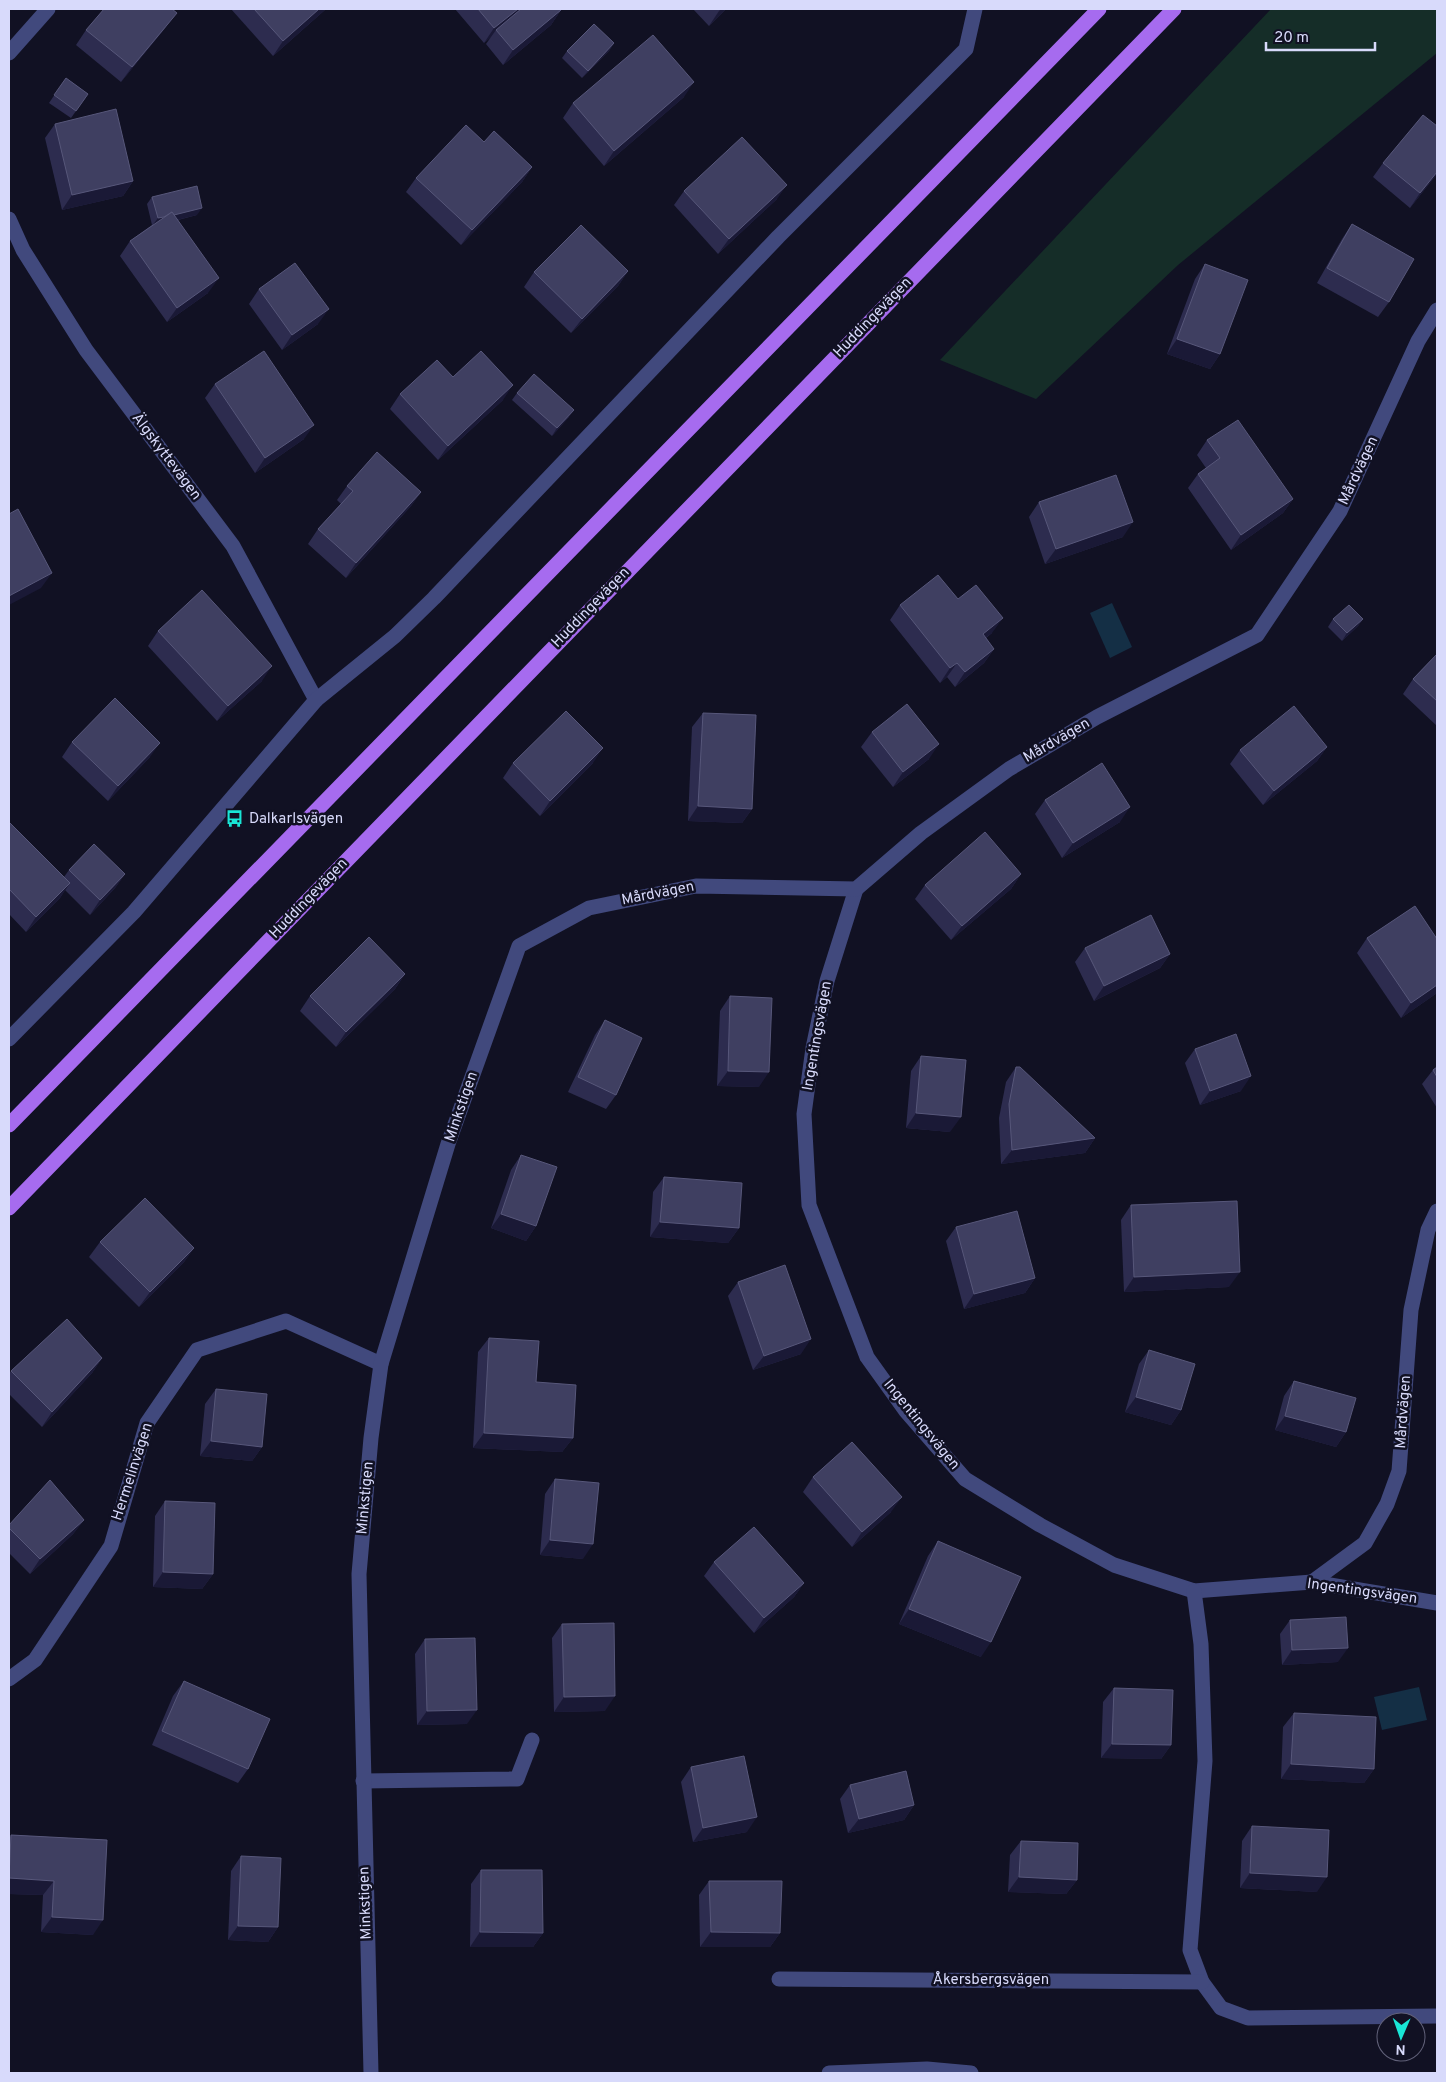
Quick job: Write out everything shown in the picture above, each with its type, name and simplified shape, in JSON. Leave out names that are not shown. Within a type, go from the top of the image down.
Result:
[{"type":"main road","points":[[9,1125],[1099,9]]},
{"type":"main road","name":"Huddingevägen","points":[[9,1208],[1174,9]]},
{"type":"street","points":[[9,52],[48,9]]},
{"type":"street","points":[[9,1039],[134,912],[316,700],[396,636],[434,598],[778,237],[966,48],[975,9]]},
{"type":"street","name":"Älgskyttevägen","points":[[9,219],[23,250],[86,350],[233,546],[316,700]]},
{"type":"street","name":"Mårdvägen","points":[[519,946],[589,908],[696,886],[856,889],[921,832],[1009,769],[1097,717],[1257,635],[1340,511],[1418,341],[1437,310]]},
{"type":"street","name":"Ingentingsvägen","points":[[856,889],[827,981],[813,1048],[804,1114],[809,1204],[867,1357],[905,1410],[965,1479],[1040,1525],[1114,1565],[1194,1592],[1312,1582],[1437,1603]]},
{"type":"street","name":"Minkstigen","points":[[371,2073],[359,1574],[371,1438],[381,1364],[448,1144],[519,946]]},
{"type":"street","name":"Mårdvägen","points":[[1312,1582],[1365,1542],[1387,1504],[1399,1471],[1411,1310],[1428,1230],[1437,1211]]},
{"type":"street","name":"Hermelinvägen","points":[[9,1680],[35,1660],[111,1546],[147,1423],[197,1350],[286,1321],[381,1364]]},
{"type":"street","points":[[1194,1592],[1201,1644],[1205,1761],[1190,1950],[1202,1982],[1221,2008],[1248,2018],[1437,2016]]},
{"type":"street","points":[[363,1781],[517,1779],[532,1740]]},
{"type":"street","name":"Åkersbergsvägen","points":[[779,1979],[1202,1982]]},
{"type":"street","points":[[829,2073],[927,2069],[971,2073]]},
{"type":"green space","points":[[1271,9],[1437,9],[1437,53],[1178,265],[1036,399],[940,360]]},
{"type":"water","points":[[1112,603],[1132,647],[1110,658],[1090,613]]},
{"type":"water","points":[[1419,1687],[1427,1720],[1382,1730],[1374,1697]]},
{"type":"building","points":[[104,9],[172,9],[177,13],[132,67],[86,30]]},
{"type":"building","points":[[254,9],[319,9],[283,41]]},
{"type":"building","points":[[478,9],[518,9],[494,28]]},
{"type":"building","points":[[521,9],[561,10],[513,50],[496,30]]},
{"type":"building","points":[[594,24],[614,43],[588,71],[567,51]]},
{"type":"building","points":[[653,35],[694,82],[614,151],[573,103]]},
{"type":"building","points":[[66,78],[88,94],[76,111],[54,95]]},
{"type":"building","points":[[116,109],[133,181],[72,195],[55,124]]},
{"type":"building","points":[[1423,115],[1437,126],[1437,172],[1420,193],[1383,163]]},
{"type":"building","points":[[466,125],[484,142],[494,131],[532,167],[472,230],[416,178]]},
{"type":"building","points":[[742,137],[787,185],[729,239],[684,191]]},
{"type":"building","points":[[197,186],[202,208],[174,215],[172,212],[158,218],[152,197]]},
{"type":"building","points":[[172,212],[219,278],[177,308],[130,241]]},
{"type":"building","points":[[1352,224],[1414,259],[1389,302],[1327,268]]},
{"type":"building","points":[[581,225],[628,271],[582,319],[534,272]]},
{"type":"building","points":[[295,263],[329,309],[292,335],[259,289]]},
{"type":"building","points":[[1205,264],[1248,280],[1220,354],[1177,339]]},
{"type":"building","points":[[264,351],[314,425],[265,458],[215,384]]},
{"type":"building","points":[[481,351],[513,385],[448,446],[400,394],[437,360],[453,377]]},
{"type":"building","points":[[534,374],[574,410],[557,428],[517,393]]},
{"type":"building","points":[[1238,420],[1293,499],[1241,535],[1198,474],[1220,458],[1207,440]]},
{"type":"building","points":[[377,452],[421,492],[356,563],[318,529],[353,491],[347,486]]},
{"type":"building","points":[[1116,475],[1133,522],[1056,549],[1039,502]]},
{"type":"building","points":[[18,509],[52,573],[9,596],[9,514]]},
{"type":"building","points":[[938,575],[958,599],[976,585],[1003,618],[983,634],[994,649],[965,672],[957,663],[950,668],[900,605]]},
{"type":"building","points":[[202,590],[272,666],[228,706],[158,631]]},
{"type":"building","points":[[1349,605],[1363,619],[1347,633],[1333,619]]},
{"type":"building","points":[[1437,654],[1437,701],[1413,679]]},
{"type":"building","points":[[115,698],[160,743],[118,786],[72,742]]},
{"type":"building","points":[[907,704],[939,744],[903,772],[872,732]]},
{"type":"building","points":[[1294,706],[1327,747],[1274,791],[1240,750]]},
{"type":"building","points":[[566,711],[603,748],[550,801],[513,763]]},
{"type":"building","points":[[703,713],[756,715],[752,809],[698,806]]},
{"type":"building","points":[[1102,763],[1130,807],[1073,843],[1045,800]]},
{"type":"building","points":[[9,822],[70,883],[36,917],[9,889]]},
{"type":"building","points":[[985,832],[1021,874],[962,926],[925,885]]},
{"type":"building","points":[[94,844],[125,874],[100,900],[69,870]]},
{"type":"building","points":[[1415,906],[1437,939],[1437,985],[1411,1003],[1367,938]]},
{"type":"building","points":[[1151,915],[1170,954],[1104,986],[1085,948]]},
{"type":"building","points":[[369,937],[405,974],[346,1032],[310,996]]},
{"type":"building","points":[[730,996],[772,998],[769,1072],[728,1071]]},
{"type":"building","points":[[605,1020],[642,1038],[616,1095],[578,1077]]},
{"type":"building","points":[[1236,1034],[1251,1076],[1210,1091],[1195,1049]]},
{"type":"building","points":[[921,1056],[966,1060],[961,1117],[916,1113]]},
{"type":"building","points":[[1016,1067],[1020,1067],[1095,1138],[1012,1150],[1009,1104]]},
{"type":"building","points":[[1437,1067],[1437,1077],[1433,1070]]},
{"type":"building","points":[[521,1155],[557,1167],[536,1226],[501,1214]]},
{"type":"building","points":[[664,1177],[742,1183],[739,1228],[660,1222]]},
{"type":"building","points":[[145,1198],[194,1248],[150,1292],[100,1242]]},
{"type":"building","points":[[1237,1201],[1240,1272],[1134,1277],[1131,1205]]},
{"type":"building","points":[[1017,1211],[1035,1278],[974,1294],[956,1227]]},
{"type":"building","points":[[785,1265],[811,1339],[764,1356],[738,1282]]},
{"type":"building","points":[[67,1319],[102,1358],[52,1412],[11,1371]]},
{"type":"building","points":[[489,1338],[539,1341],[536,1382],[576,1385],[573,1438],[484,1433]]},
{"type":"building","points":[[1149,1350],[1195,1364],[1181,1410],[1136,1397]]},
{"type":"building","points":[[1294,1381],[1356,1398],[1346,1432],[1285,1416]]},
{"type":"building","points":[[216,1389],[267,1394],[262,1447],[211,1441]]},
{"type":"building","points":[[852,1442],[902,1497],[862,1532],[813,1477]]},
{"type":"building","points":[[555,1479],[599,1483],[593,1544],[550,1540]]},
{"type":"building","points":[[50,1480],[84,1520],[40,1559],[9,1528],[9,1525]]},
{"type":"building","points":[[165,1501],[215,1503],[213,1574],[163,1572]]},
{"type":"building","points":[[754,1527],[804,1583],[764,1618],[714,1562]]},
{"type":"building","points":[[938,1541],[1021,1577],[991,1642],[909,1609]]},
{"type":"building","points":[[1346,1617],[1348,1648],[1292,1650],[1290,1620]]},
{"type":"building","points":[[614,1623],[615,1696],[564,1697],[562,1624]]},
{"type":"building","points":[[475,1638],[477,1710],[427,1711],[425,1639]]},
{"type":"building","points":[[184,1681],[270,1719],[248,1769],[162,1731]]},
{"type":"building","points":[[1114,1688],[1173,1690],[1171,1745],[1112,1744]]},
{"type":"building","points":[[1294,1713],[1376,1717],[1374,1769],[1291,1764]]},
{"type":"building","points":[[744,1756],[757,1817],[703,1828],[691,1767]]},
{"type":"building","points":[[906,1771],[914,1805],[859,1819],[850,1785]]},
{"type":"building","points":[[1252,1826],[1329,1830],[1327,1877],[1250,1873]]},
{"type":"building","points":[[11,1835],[107,1840],[103,1920],[52,1917],[54,1881],[9,1878]]},
{"type":"building","points":[[1021,1841],[1078,1843],[1077,1880],[1019,1877]]},
{"type":"building","points":[[241,1856],[281,1858],[278,1927],[238,1926]]},
{"type":"building","points":[[481,1870],[542,1870],[543,1933],[480,1932]]},
{"type":"building","points":[[709,1881],[782,1881],[780,1933],[711,1932]]},
{"type":"place","name":"Dalkarlsvägen","points":[[235,819]]}]
